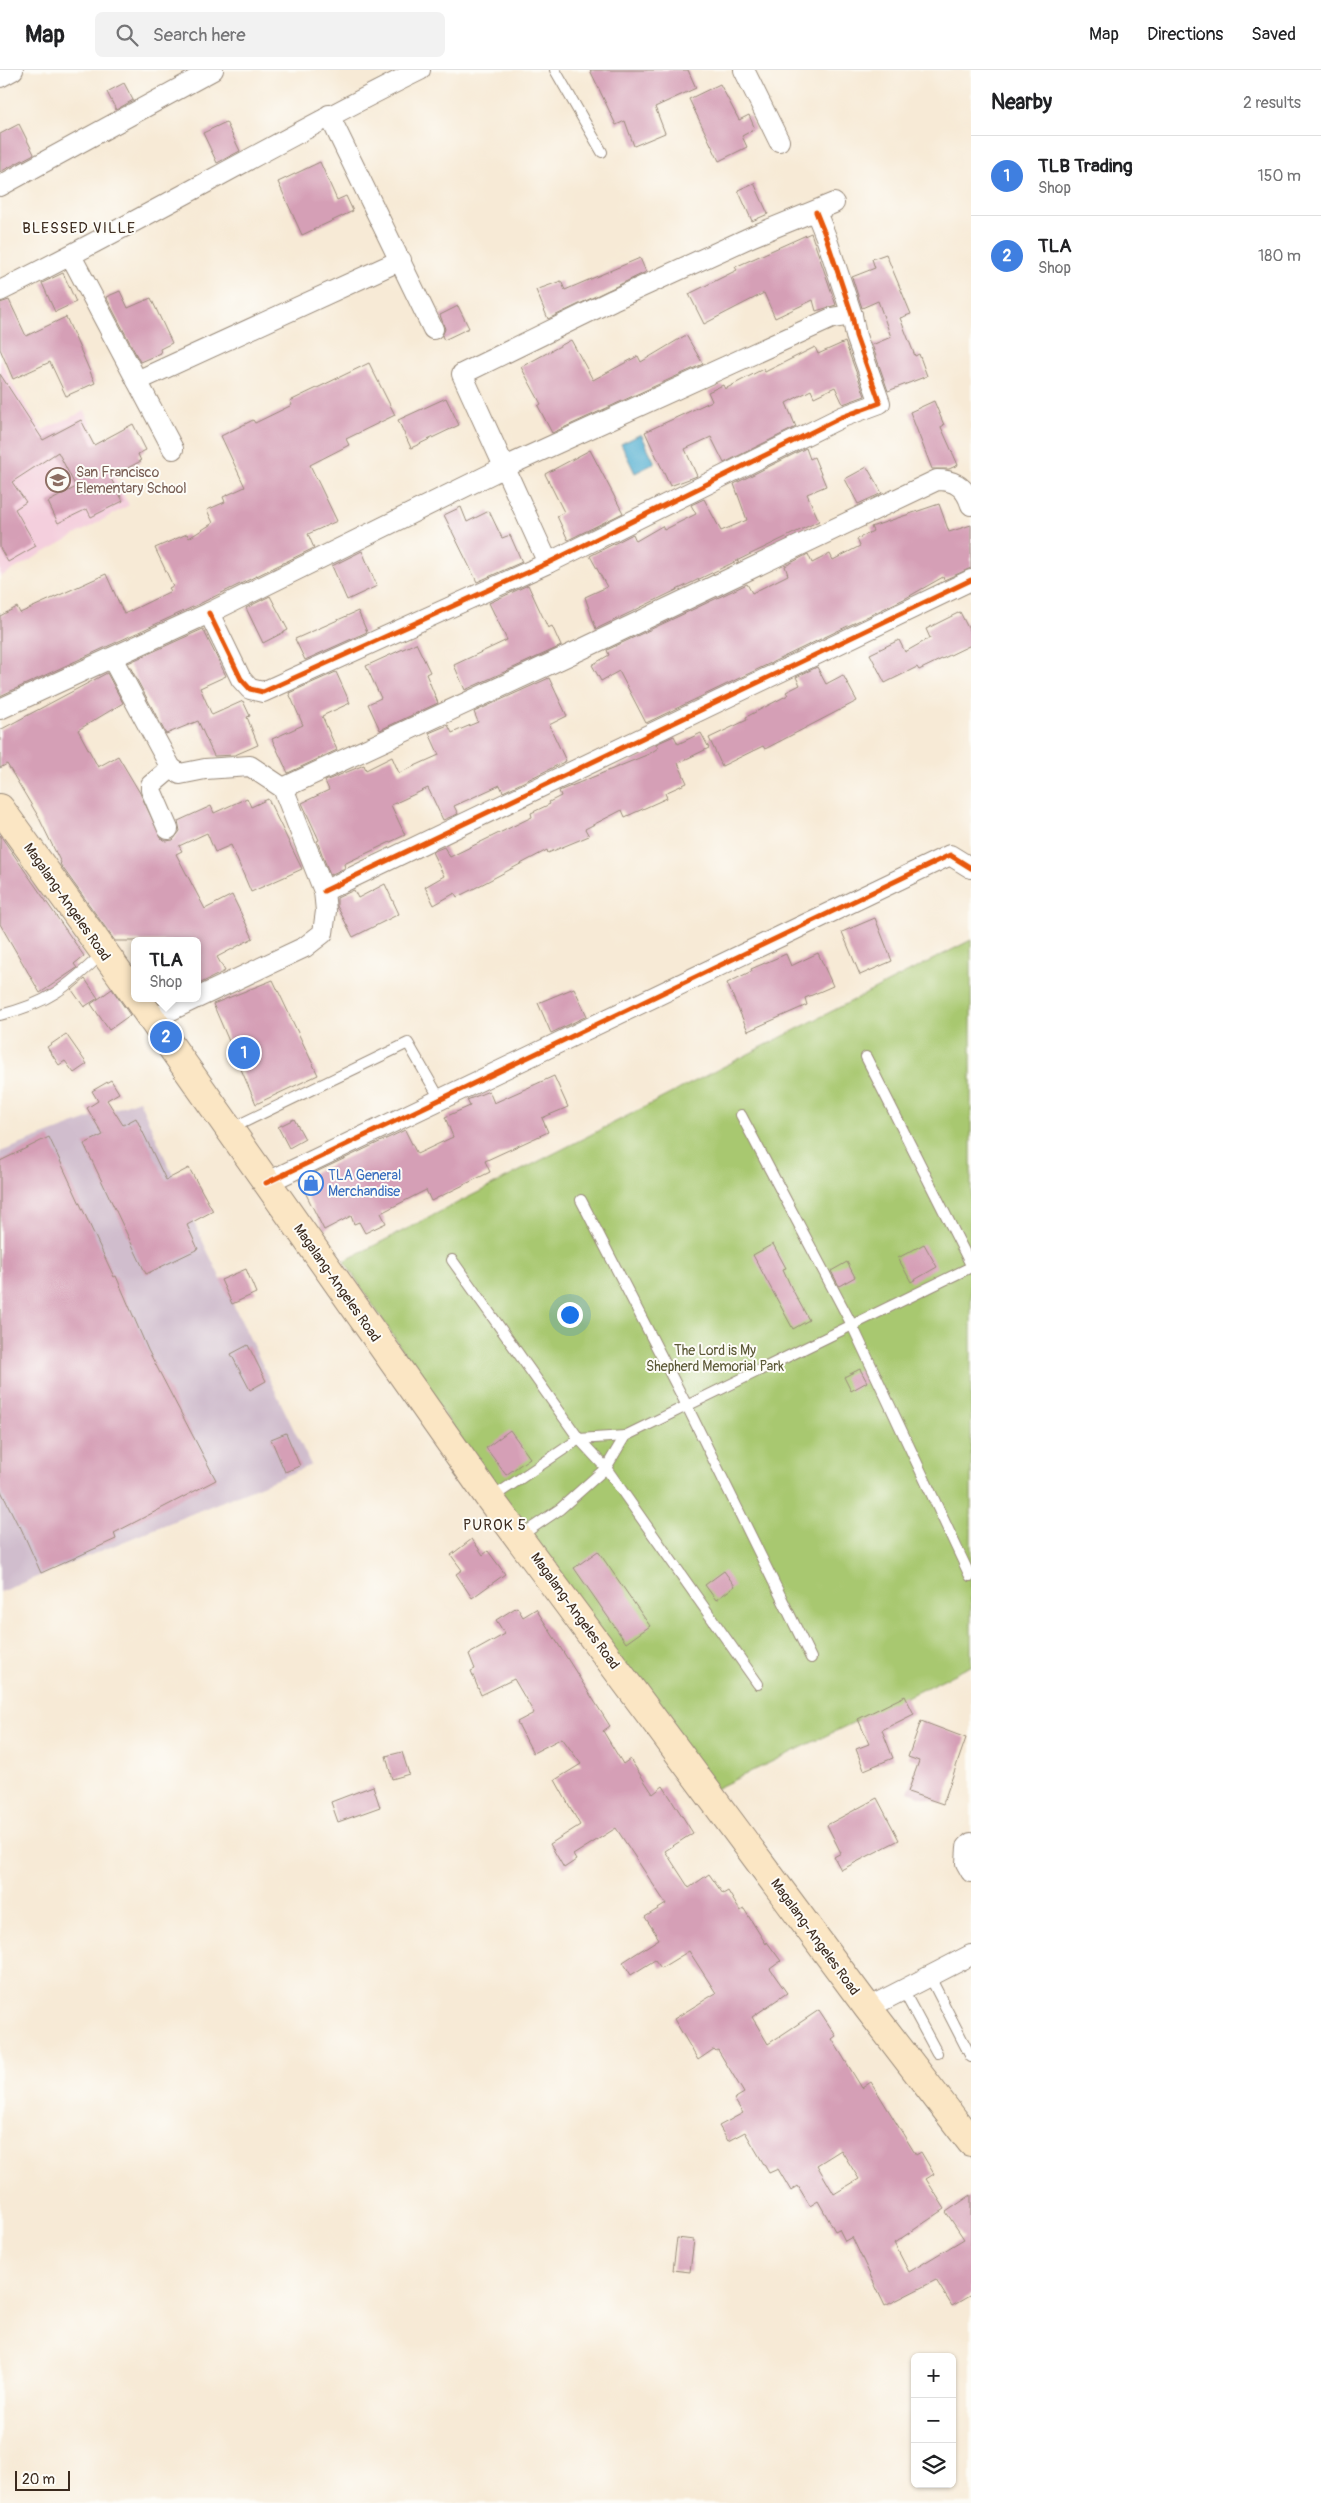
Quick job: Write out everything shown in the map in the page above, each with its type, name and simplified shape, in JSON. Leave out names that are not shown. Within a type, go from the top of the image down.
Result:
[{"type":"main road","name":"Magalang-Angeles Road","points":[[0,808],[131,990]]},
{"type":"main road","name":"Magalang-Angeles Road","points":[[145,1009],[490,1499],[520,1536],[868,2008],[971,2142]]},
{"type":"street","points":[[0,77],[13,70]]},
{"type":"street","points":[[0,186],[213,70]]},
{"type":"street","points":[[0,291],[71,256],[329,115],[420,70]]},
{"type":"street","points":[[744,70],[780,141]]},
{"type":"street","points":[[329,115],[433,329]]},
{"type":"street","points":[[548,563],[462,374],[613,300],[753,236],[834,204]]},
{"type":"street","points":[[209,613],[241,679],[250,689],[263,692],[548,563],[842,417],[880,402],[856,336],[852,315],[816,212]]},
{"type":"street","points":[[71,256],[173,449]]},
{"type":"street","points":[[137,382],[401,260]]},
{"type":"street","points":[[0,709],[209,613],[505,467],[832,318],[852,315]]},
{"type":"street","points":[[283,788],[591,645],[937,480],[960,486],[967,491],[971,505]]},
{"type":"street","points":[[324,891],[971,580]]},
{"type":"street","points":[[112,658],[171,768],[180,774],[205,769],[250,766],[283,788],[324,891],[326,911],[323,933],[305,947],[201,996]]},
{"type":"street","points":[[168,829],[151,790],[151,785],[171,768]]},
{"type":"street","points":[[266,1183],[950,855],[971,868]]},
{"type":"street","points":[[145,1009],[178,1002]]},
{"type":"street","points":[[971,1843],[967,1847],[966,1863],[971,1872]]},
{"type":"street","points":[[868,2008],[971,1956]]},
{"type":"lane","points":[[554,70],[602,152]]},
{"type":"lane","points":[[0,1015],[26,1008],[57,993],[103,953]]},
{"type":"lane","points":[[229,1130],[408,1043],[440,1099]]},
{"type":"lane","points":[[490,1499],[579,1439],[625,1436],[971,1266],[866,1057]]},
{"type":"lane","points":[[741,1115],[852,1325],[970,1576]]},
{"type":"lane","points":[[581,1200],[688,1406],[811,1658]]},
{"type":"lane","points":[[452,1260],[579,1439],[606,1468],[758,1684]]},
{"type":"lane","points":[[520,1536],[560,1508],[606,1468],[625,1436]]},
{"type":"lane","points":[[930,1977],[971,2057]]},
{"type":"lane","points":[[904,1990],[937,2053]]},
{"type":"shaded area","name":"San Francisco Elementary School","points":[[0,358],[12,384],[42,430],[85,411],[103,456],[129,505],[0,577]]},
{"type":"shaded area","points":[[139,1100],[203,1242],[311,1465],[0,1592],[0,1152]]},
{"type":"green space","name":"The Lord is My Shepherd Memorial Park","points":[[971,940],[971,1666],[715,1789],[528,1542],[344,1261]]},
{"type":"water","points":[[641,434],[655,463],[635,473],[621,444]]},
{"type":"building","points":[[590,70],[688,70],[696,88],[655,107],[665,133],[634,146],[625,121],[616,125]]},
{"type":"building","points":[[124,83],[133,100],[116,110],[107,92]]},
{"type":"building","points":[[720,84],[739,120],[749,115],[755,129],[742,136],[747,147],[719,161],[689,99]]},
{"type":"building","points":[[226,122],[240,151],[217,163],[203,133]]},
{"type":"building","points":[[19,124],[34,154],[0,172],[0,134]]},
{"type":"building","points":[[320,162],[337,200],[346,196],[353,211],[302,235],[278,182]]},
{"type":"building","points":[[754,183],[768,214],[752,221],[738,190]]},
{"type":"building","points":[[811,233],[836,305],[816,311],[813,300],[775,318],[764,293],[704,324],[689,294],[737,270],[735,267]]},
{"type":"building","points":[[886,254],[911,314],[900,318],[915,356],[919,354],[927,376],[888,391],[872,345],[891,337],[878,301],[862,308],[852,277],[875,268],[872,259]]},
{"type":"building","points":[[640,258],[646,272],[548,319],[536,290],[561,281],[565,290]]},
{"type":"building","points":[[63,273],[76,302],[55,312],[42,283]]},
{"type":"building","points":[[120,291],[128,308],[151,298],[172,343],[160,349],[161,353],[140,362],[106,297]]},
{"type":"building","points":[[9,300],[26,336],[66,317],[95,383],[66,396],[50,362],[13,379],[0,349],[0,303]]},
{"type":"building","points":[[458,306],[469,328],[444,340],[442,336],[445,329],[440,315]]},
{"type":"building","points":[[686,335],[703,364],[552,433],[538,406],[541,404],[521,367],[571,340],[593,380],[638,356],[641,362]]},
{"type":"building","points":[[845,342],[865,396],[843,404],[835,387],[814,397],[811,390],[786,403],[796,427],[724,463],[711,437],[685,449],[697,476],[670,486],[645,432],[712,401],[708,392],[723,385],[725,389],[763,369],[765,372],[815,347],[818,354]]},
{"type":"building","points":[[369,363],[395,415],[346,439],[349,445],[310,465],[337,521],[308,534],[314,548],[195,606],[0,696],[0,616],[17,607],[20,613],[106,574],[124,614],[171,591],[169,588],[173,586],[155,548],[187,534],[189,538],[213,523],[207,510],[225,502],[223,497],[245,487],[221,436],[253,420],[255,423],[292,405],[290,401]]},
{"type":"building","name":"San Francisco Elementary School","points":[[0,374],[43,440],[81,420],[94,445],[133,424],[146,450],[138,454],[141,461],[110,477],[123,501],[91,517],[87,509],[58,523],[48,502],[76,487],[58,452],[12,482],[26,502],[15,509],[36,546],[8,562],[0,548]]},
{"type":"building","points":[[446,398],[459,425],[411,448],[398,420]]},
{"type":"building","points":[[934,401],[944,425],[941,427],[958,465],[949,469],[932,469],[910,412]]},
{"type":"building","points":[[806,448],[810,459],[814,457],[826,486],[807,494],[819,521],[596,629],[585,597],[607,587],[590,556],[633,534],[636,541],[662,526],[664,530],[696,514],[691,505],[704,499],[721,531],[747,520],[734,484]]},
{"type":"building","points":[[590,450],[623,513],[568,540],[557,516],[564,512],[545,474]]},
{"type":"building","points":[[867,467],[882,493],[858,504],[845,479]]},
{"type":"building","points":[[939,504],[949,532],[971,525],[971,568],[944,580],[943,577],[906,598],[646,723],[619,671],[601,681],[592,665],[609,655],[607,650],[747,584],[752,593],[788,575],[785,566],[808,554],[812,563],[830,554],[833,560],[860,546],[857,539],[873,531],[871,527]]},
{"type":"building","points":[[461,507],[467,522],[489,511],[502,538],[510,535],[522,562],[477,582],[444,515]]},
{"type":"building","points":[[362,551],[377,586],[347,600],[332,566]]},
{"type":"building","points":[[528,585],[548,628],[552,626],[561,646],[465,690],[454,665],[507,640],[489,603]]},
{"type":"building","points":[[270,596],[288,630],[263,643],[246,608]]},
{"type":"building","points":[[358,611],[367,632],[305,660],[295,639]]},
{"type":"building","points":[[960,612],[971,634],[971,645],[919,670],[917,667],[885,683],[870,654],[899,640],[905,652],[930,638],[926,629]]},
{"type":"building","points":[[203,629],[226,676],[200,688],[212,715],[243,701],[250,716],[247,717],[258,745],[235,755],[214,756],[198,721],[166,734],[128,663]]},
{"type":"building","points":[[416,643],[430,672],[426,674],[438,703],[380,730],[368,704],[381,698],[366,666]]},
{"type":"building","points":[[817,667],[826,684],[843,675],[857,701],[765,749],[763,746],[722,766],[709,738],[747,720],[746,717],[788,695],[786,692],[800,685],[796,677]]},
{"type":"building","points":[[336,672],[350,703],[322,716],[337,750],[288,773],[272,739],[303,725],[289,693]]},
{"type":"building","points":[[107,673],[123,703],[78,730],[98,767],[118,756],[140,793],[161,838],[166,841],[173,840],[180,831],[178,821],[211,806],[214,813],[247,798],[251,807],[268,799],[302,869],[251,892],[231,845],[215,852],[207,833],[179,846],[182,851],[176,854],[205,909],[232,895],[253,938],[217,957],[225,971],[201,983],[201,937],[131,937],[131,941],[115,941],[60,864],[38,816],[7,764],[0,768],[0,730]]},
{"type":"building","points":[[549,678],[567,716],[549,725],[566,761],[503,792],[500,785],[454,806],[458,814],[443,820],[428,788],[391,805],[405,835],[344,864],[345,868],[330,875],[317,841],[319,840],[302,803],[329,790],[325,781],[364,765],[366,770],[392,757],[399,773],[439,755],[429,733],[448,725],[452,733],[478,722],[474,712]]},
{"type":"building","points":[[701,733],[709,748],[678,763],[687,783],[665,793],[667,798],[625,817],[622,810],[585,829],[589,836],[548,853],[547,850],[457,897],[455,893],[434,905],[425,887],[444,876],[432,852],[444,847],[450,857],[532,817],[531,813],[550,804],[549,802],[561,796],[559,791],[649,754],[658,748],[656,744],[674,736],[678,744]]},
{"type":"building","points":[[0,835],[84,956],[74,964],[77,968],[40,993],[0,924]]},
{"type":"building","points":[[385,884],[399,914],[353,937],[337,906],[337,898],[354,890],[358,898]]},
{"type":"building","points":[[875,918],[892,961],[860,975],[842,932]]},
{"type":"building","points":[[818,953],[833,986],[805,998],[807,1005],[748,1031],[727,983],[752,971],[751,969],[786,954],[791,966]]},
{"type":"building","points":[[85,979],[98,998],[84,1007],[72,990]]},
{"type":"building","points":[[273,980],[318,1075],[256,1104],[213,1004]]},
{"type":"building","points":[[574,988],[587,1016],[551,1033],[538,1003]]},
{"type":"building","points":[[112,989],[130,1015],[109,1030],[91,1004]]},
{"type":"building","points":[[66,1034],[87,1064],[74,1073],[65,1061],[59,1065],[47,1047]]},
{"type":"building","points":[[554,1076],[568,1107],[542,1118],[548,1132],[485,1161],[490,1172],[431,1201],[426,1190],[381,1213],[386,1223],[365,1233],[359,1222],[354,1224],[351,1216],[324,1230],[299,1180],[405,1130],[417,1154],[453,1137],[445,1117],[470,1106],[467,1100],[489,1091],[494,1103]]},
{"type":"building","points":[[111,1080],[119,1093],[107,1100],[123,1125],[136,1118],[166,1180],[189,1168],[213,1211],[187,1225],[198,1249],[146,1274],[84,1144],[103,1135],[87,1108],[98,1101],[92,1091]]},
{"type":"building","points":[[294,1119],[305,1139],[289,1148],[278,1127]]},
{"type":"building","points":[[49,1137],[114,1277],[116,1276],[148,1350],[216,1480],[114,1533],[116,1539],[41,1573],[20,1526],[0,1489],[0,1161]]},
{"type":"building","points":[[773,1244],[786,1268],[783,1269],[791,1287],[809,1320],[793,1329],[753,1255]]},
{"type":"building","points":[[924,1244],[937,1267],[911,1282],[898,1258]]},
{"type":"building","points":[[847,1262],[855,1277],[839,1286],[831,1271]]},
{"type":"building","points":[[246,1269],[256,1293],[232,1304],[221,1280]]},
{"type":"building","points":[[248,1345],[266,1381],[250,1390],[231,1354]]},
{"type":"building","points":[[860,1369],[867,1382],[851,1391],[844,1377]]},
{"type":"building","points":[[510,1430],[530,1458],[506,1475],[486,1448]]},
{"type":"building","points":[[286,1433],[300,1466],[285,1472],[271,1439]]},
{"type":"building","points":[[472,1539],[483,1555],[488,1551],[505,1574],[472,1598],[456,1574],[462,1570],[451,1555]]},
{"type":"building","points":[[598,1551],[650,1626],[626,1643],[574,1568]]},
{"type":"building","points":[[724,1571],[735,1586],[716,1600],[705,1585]]},
{"type":"building","points":[[517,1607],[523,1617],[536,1609],[610,1726],[603,1731],[623,1764],[630,1759],[653,1794],[663,1786],[693,1833],[665,1851],[689,1888],[709,1874],[723,1894],[728,1891],[740,1911],[744,1909],[766,1944],[767,1942],[781,1961],[770,1969],[787,1993],[752,2017],[768,2044],[819,2010],[836,2036],[832,2039],[862,2088],[871,2082],[916,2155],[921,2152],[934,2174],[926,2179],[945,2209],[894,2243],[909,2272],[964,2239],[946,2212],[971,2195],[971,2295],[952,2306],[936,2280],[885,2306],[852,2237],[845,2241],[839,2229],[835,2231],[818,2201],[810,2206],[798,2186],[791,2191],[778,2169],[769,2173],[745,2132],[728,2141],[719,2126],[743,2113],[734,2099],[744,2093],[718,2050],[714,2049],[698,2060],[674,2019],[716,1993],[689,1951],[661,1968],[655,1960],[631,1975],[623,1962],[659,1939],[645,1917],[666,1904],[616,1828],[573,1855],[576,1860],[564,1868],[550,1844],[580,1825],[555,1780],[581,1764],[562,1738],[533,1753],[517,1722],[534,1713],[514,1679],[481,1695],[471,1671],[475,1669],[469,1654],[505,1634],[496,1620]],"holes":[[[841,2150],[859,2179],[834,2194],[817,2165]]]},
{"type":"building","points":[[905,1696],[914,1714],[882,1730],[893,1758],[864,1770],[856,1749],[869,1744],[858,1719]]},
{"type":"building","points":[[921,1721],[966,1738],[943,1804],[908,1792],[919,1761],[908,1757]]},
{"type":"building","points":[[402,1752],[409,1774],[392,1779],[386,1756]]},
{"type":"building","points":[[373,1786],[380,1807],[338,1822],[331,1802]]},
{"type":"building","points":[[877,1798],[899,1840],[841,1870],[834,1857],[841,1853],[827,1825]]},
{"type":"building","points":[[677,2238],[694,2240],[690,2272],[673,2270]]},
{"type":"cycle path","points":[[209,613],[241,679],[250,689],[263,692],[548,563],[842,417],[880,403],[856,336],[852,315],[826,237],[816,212]]},
{"type":"cycle path","points":[[324,891],[971,580]]},
{"type":"cycle path","points":[[266,1183],[950,855],[971,868]]},
{"type":"place","name":"San Francisco Elementary School","points":[[58,480]]},
{"type":"place","name":"TLA","points":[[166,1037]]},
{"type":"place","name":"TLB Trading","points":[[244,1053]]},
{"type":"place","name":"TLA General Merchandise","points":[[311,1183]]},
{"type":"district","name":"BLESSED VILLE","points":[[79,228]]},
{"type":"district","name":"PUROK 5","points":[[495,1525]]}]
